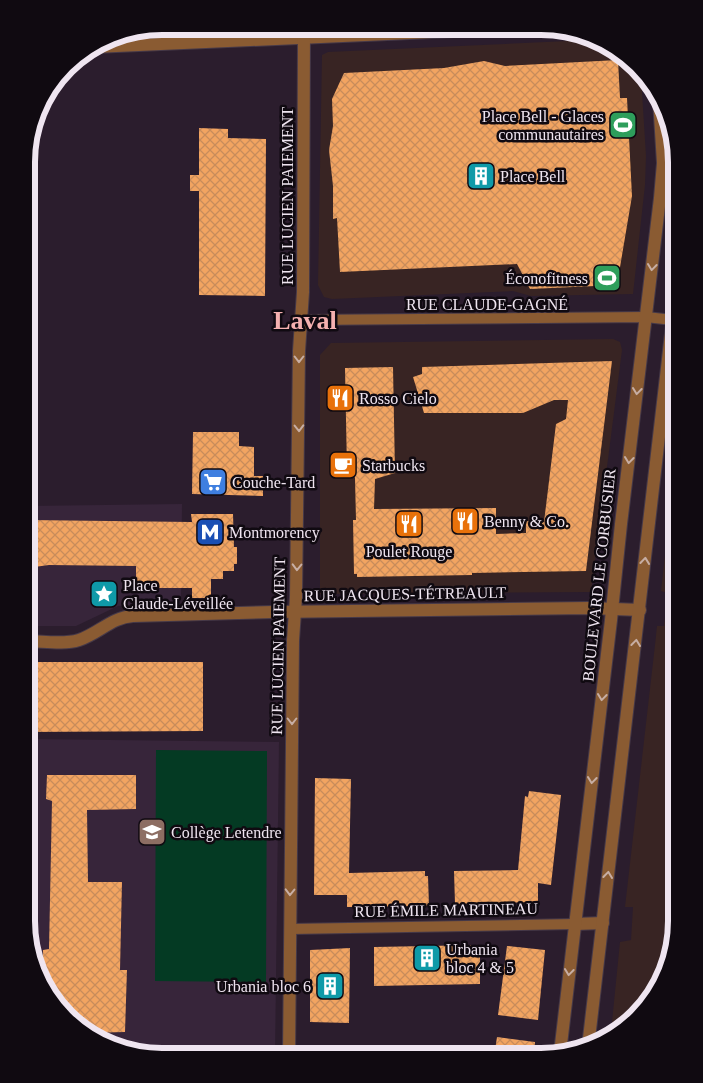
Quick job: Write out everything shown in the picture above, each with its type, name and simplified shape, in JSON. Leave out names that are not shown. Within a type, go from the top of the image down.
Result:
[{"type":"street","points":[[111,46],[274,35]]},
{"type":"street","name":"RUE LUCIEN PAIEMENT","points":[[289,1048],[293,640],[296,612],[299,351],[302,320],[304,35]]},
{"type":"street","name":"BOULEVARD LE CORBUSIER","points":[[561,1047],[661,187],[660,119]]},
{"type":"street","name":"RUE CLAUDE-GAGNÉ","points":[[302,320],[646,317],[668,319]]},
{"type":"street","points":[[589,1038],[668,364]]},
{"type":"street","name":"RUE JACQUES-TÉTREAULT","points":[[35,641],[76,641],[117,619],[127,616],[612,608],[640,610]]},
{"type":"street","name":"RUE ÉMILE MARTINEAU","points":[[290,929],[603,923]]},
{"type":"shaded area","name":"Place Bell","points":[[578,41],[605,52],[618,61],[642,84],[646,156],[645,185],[633,294],[531,296],[513,291],[332,299],[324,297],[318,285],[322,55],[328,52]]},
{"type":"shaded area","points":[[613,339],[620,342],[622,350],[591,592],[320,594],[320,355],[331,343]]},
{"type":"shaded area","points":[[182,504],[181,599],[169,603],[118,606],[76,626],[35,626],[35,506]]},
{"type":"shaded area","points":[[668,528],[668,593],[661,591]]},
{"type":"shaded area","points":[[668,593],[668,930],[666,946],[655,977],[647,992],[631,1011],[612,1026],[620,942],[631,940],[633,907],[625,907],[657,626],[664,626]]},
{"type":"shaded area","name":"Collège Letendre","points":[[35,739],[279,742],[275,1048],[145,1047],[129,1044],[98,1031],[72,1011],[61,998],[45,970],[37,946],[35,930]]},
{"type":"green space","points":[[156,750],[267,751],[266,982],[155,981]]},
{"type":"building","name":"Place Bell","points":[[484,61],[505,66],[618,61],[620,98],[627,98],[632,196],[617,285],[530,289],[517,264],[340,272],[337,218],[333,219],[333,186],[329,150],[333,126],[332,99],[344,73],[444,68]]},
{"type":"building","points":[[199,128],[228,129],[228,138],[266,139],[265,296],[199,295],[199,191],[190,191],[190,175],[199,175]]},
{"type":"building","points":[[612,361],[586,571],[357,577],[357,574],[354,574],[353,520],[356,520],[355,478],[352,471],[347,471],[345,368],[393,367],[395,473],[375,479],[374,509],[496,508],[496,534],[526,533],[526,521],[544,522],[556,424],[566,419],[568,400],[554,400],[523,413],[424,413],[413,377],[422,374],[422,367]]},
{"type":"building","name":"Montmorency","points":[[193,432],[239,432],[239,446],[254,447],[254,476],[263,476],[263,496],[192,494]]},
{"type":"building","points":[[191,514],[233,514],[234,547],[237,547],[237,564],[234,564],[234,571],[223,571],[223,579],[211,579],[211,598],[192,598],[192,588],[136,588],[136,566],[49,565],[35,567],[35,520],[192,522]]},
{"type":"building","points":[[35,662],[203,662],[203,731],[35,732]]},
{"type":"building","points":[[665,683],[668,683],[668,757],[665,757]]},
{"type":"building","points":[[47,775],[136,775],[136,809],[87,810],[88,882],[122,882],[120,970],[127,970],[125,1032],[102,1033],[85,1022],[61,998],[52,985],[43,963],[43,950],[49,949],[52,801],[46,799]]},
{"type":"building","points":[[315,778],[351,779],[349,873],[425,871],[425,876],[428,876],[429,906],[347,907],[347,895],[314,895]]},
{"type":"building","points":[[529,791],[561,795],[551,885],[538,883],[538,902],[455,904],[454,871],[518,870],[525,796],[528,797]]},
{"type":"building","points":[[665,838],[668,838],[668,886],[665,886]]},
{"type":"building","name":"Urbania bloc 4 & 5","points":[[480,945],[480,984],[374,986],[374,947]]},
{"type":"building","points":[[507,946],[545,950],[538,1020],[498,1015]]},
{"type":"building","name":"Urbania bloc 6","points":[[350,948],[349,1023],[310,1022],[310,950]]},
{"type":"building","points":[[497,1037],[535,1042],[535,1048],[495,1048]]},
{"type":"place","name":"Place Bell - Glaces communautaires","points":[[623,125]]},
{"type":"place","name":"Place Bell","points":[[481,176]]},
{"type":"place","name":"Éconofitness","points":[[607,278]]},
{"type":"place","name":"Rosso Cielo","points":[[340,398]]},
{"type":"place","name":"Starbucks","points":[[343,465]]},
{"type":"place","name":"Couche-Tard","points":[[213,482]]},
{"type":"place","name":"Benny & Co.","points":[[465,521]]},
{"type":"place","name":"Poulet Rouge","points":[[409,524]]},
{"type":"place","name":"Montmorency","points":[[210,532]]},
{"type":"place","name":"Place Claude-Léveillée","points":[[104,594]]},
{"type":"place","name":"Collège Letendre","points":[[152,832]]},
{"type":"place","name":"Urbania bloc 4 & 5","points":[[427,958]]},
{"type":"place","name":"Urbania bloc 6","points":[[330,986]]},
{"type":"district","name":"Laval","points":[[305,320]]}]
